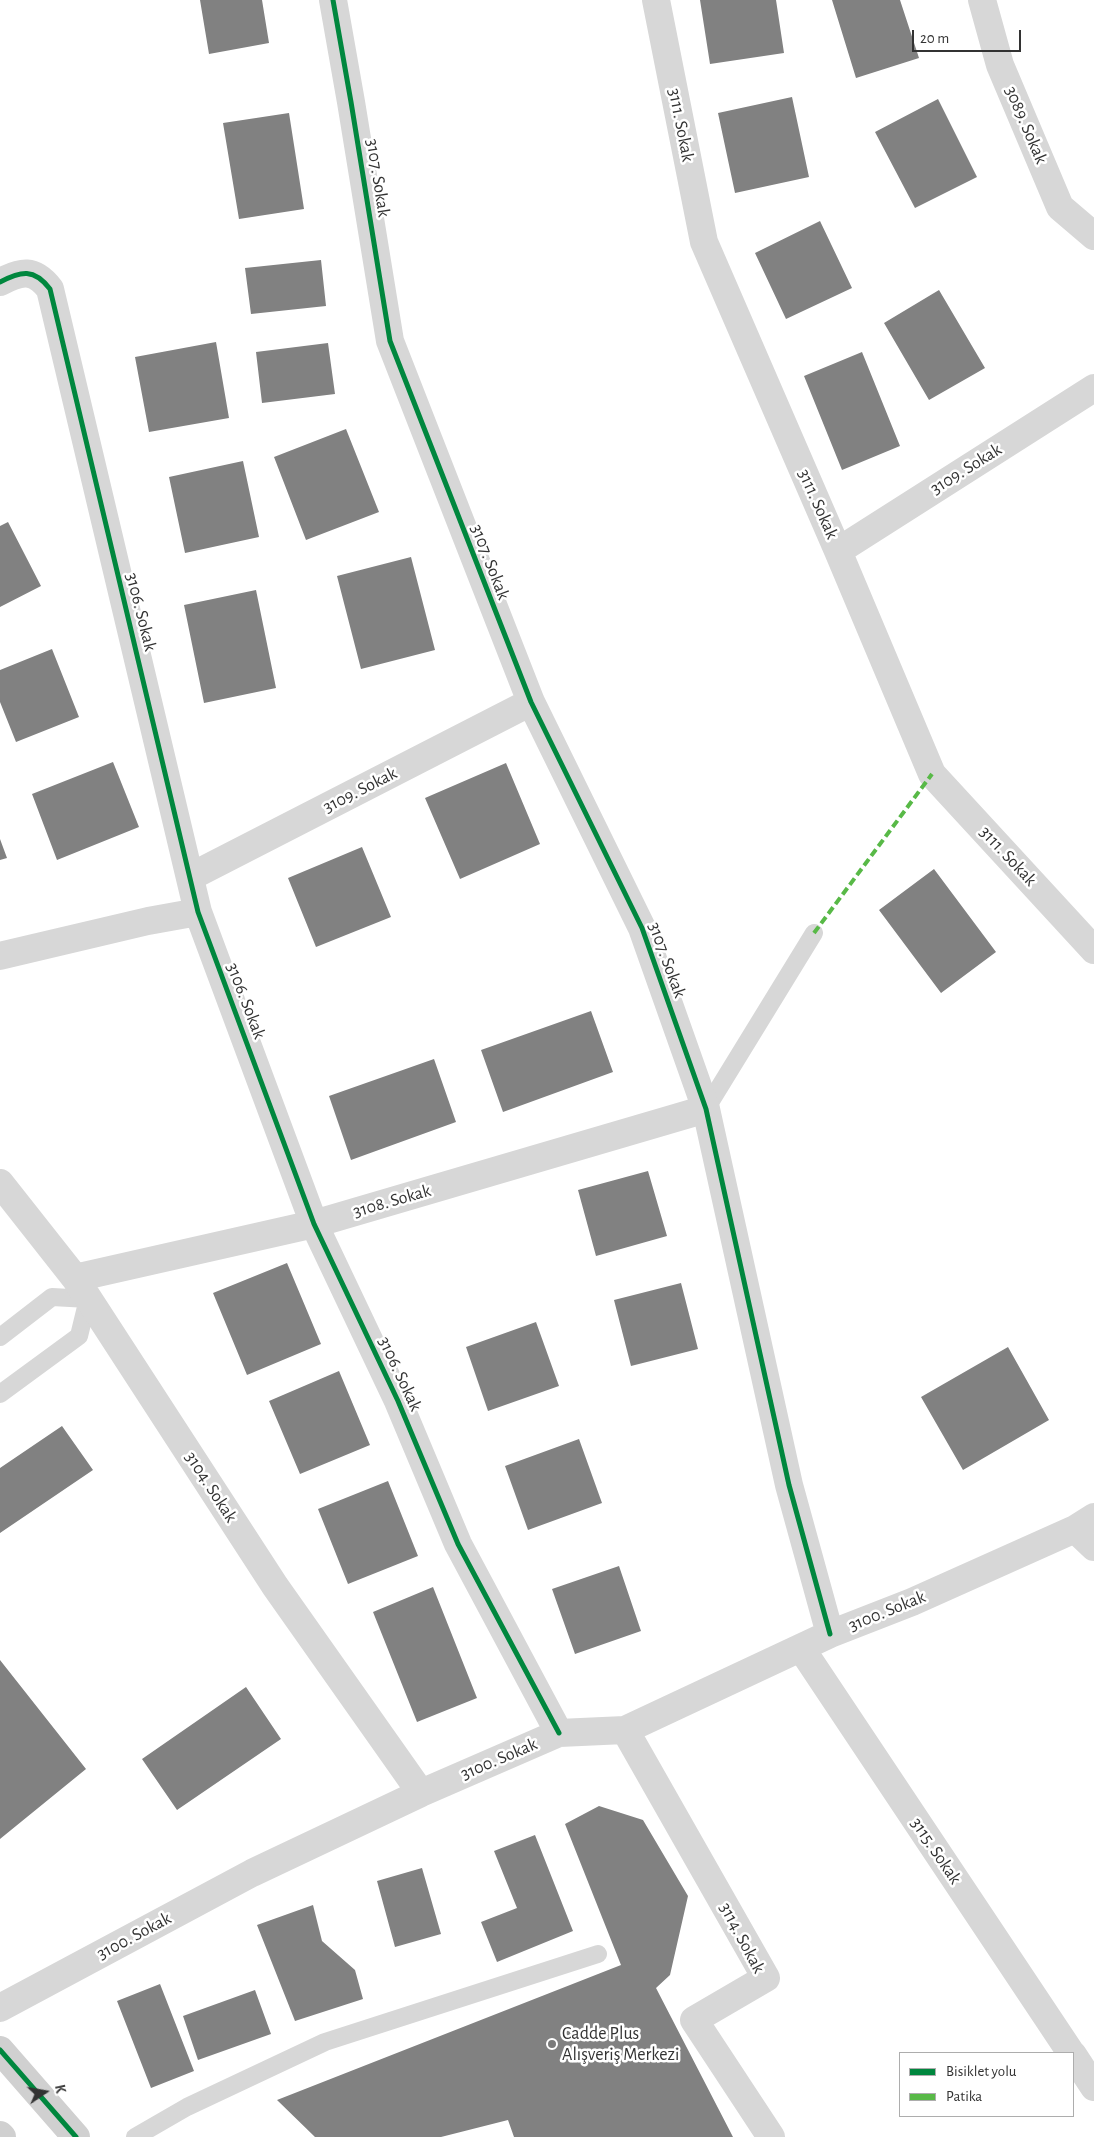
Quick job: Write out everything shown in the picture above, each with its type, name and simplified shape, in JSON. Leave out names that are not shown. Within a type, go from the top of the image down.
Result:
[{"type":"main road","points":[[0,2050],[76,2137]]},
{"type":"street","name":"3107. Sokak","points":[[332,0],[352,102],[390,341],[531,702],[642,928],[706,1109],[789,1485],[830,1634]]},
{"type":"street","name":"3111. Sokak","points":[[656,0],[704,242],[932,774],[1094,950]]},
{"type":"street","name":"3089. Sokak","points":[[982,0],[1000,65],[1060,207],[1094,236]]},
{"type":"street","name":"3106. Sokak","points":[[0,282],[22,273],[32,274],[42,279],[50,289],[198,912],[314,1224],[398,1401],[458,1544],[559,1733]]},
{"type":"street","name":"3109. Sokak","points":[[838,551],[1094,388]]},
{"type":"street","name":"3109. Sokak","points":[[190,878],[531,702]]},
{"type":"street","points":[[0,956],[148,921],[198,912]]},
{"type":"street","name":"3108. Sokak","points":[[82,1289],[314,1224],[706,1109]]},
{"type":"street","name":"3104. Sokak","points":[[0,1183],[82,1289],[275,1586],[420,1793]]},
{"type":"street","name":"3100. Sokak","points":[[0,2008],[252,1873],[420,1793],[559,1733],[625,1730],[830,1634],[1088,1531]]},
{"type":"street","name":"3115. Sokak","points":[[801,1648],[1071,2052]]},
{"type":"street","name":"3114. Sokak","points":[[625,1730],[766,1978],[694,2020],[770,2137]]},
{"type":"street","name":"3115. Sokak","points":[[1074,2057],[1094,2087]]},
{"type":"lane","points":[[706,1109],[814,933]]},
{"type":"lane","points":[[0,1337],[52,1297],[82,1289],[79,1336],[0,1394]]},
{"type":"lane","points":[[135,2137],[186,2107],[325,2042],[598,1954]]},
{"type":"building","points":[[200,0],[262,0],[269,43],[209,54]]},
{"type":"building","points":[[700,0],[776,0],[784,53],[710,64]]},
{"type":"building","points":[[832,0],[900,0],[919,58],[856,78]]},
{"type":"building","points":[[792,97],[809,177],[735,193],[718,113]]},
{"type":"building","points":[[938,99],[977,177],[915,208],[875,132]]},
{"type":"building","points":[[289,113],[304,209],[239,219],[223,123]]},
{"type":"building","points":[[820,221],[852,288],[786,319],[755,253]]},
{"type":"building","points":[[321,260],[326,306],[251,314],[245,268]]},
{"type":"building","points":[[939,290],[985,368],[929,400],[884,323]]},
{"type":"building","points":[[216,342],[229,418],[149,432],[135,357]]},
{"type":"building","points":[[328,343],[335,394],[262,403],[256,352]]},
{"type":"building","points":[[862,352],[900,446],[842,470],[804,376]]},
{"type":"building","points":[[346,429],[379,512],[306,540],[274,457]]},
{"type":"building","points":[[243,461],[259,537],[185,553],[169,477]]},
{"type":"building","points":[[8,522],[41,586],[0,607],[0,526]]},
{"type":"building","points":[[411,557],[435,650],[361,669],[337,576]]},
{"type":"building","points":[[256,590],[276,688],[204,703],[184,605]]},
{"type":"building","points":[[52,649],[79,717],[16,742],[0,702],[0,670]]},
{"type":"building","points":[[113,762],[139,827],[57,860],[32,794]]},
{"type":"building","points":[[506,763],[540,844],[460,879],[425,798]]},
{"type":"building","points":[[0,839],[7,858],[0,860]]},
{"type":"building","points":[[362,847],[391,917],[316,947],[288,878]]},
{"type":"building","points":[[934,869],[996,952],[941,993],[879,910]]},
{"type":"building","points":[[591,1011],[613,1072],[503,1112],[481,1050]]},
{"type":"building","points":[[434,1059],[456,1122],[351,1160],[329,1096]]},
{"type":"building","points":[[648,1171],[667,1236],[596,1256],[578,1190]]},
{"type":"building","points":[[287,1263],[321,1344],[247,1375],[213,1293]]},
{"type":"building","points":[[681,1283],[698,1349],[631,1366],[614,1300]]},
{"type":"building","points":[[536,1322],[559,1386],[488,1411],[466,1347]]},
{"type":"building","points":[[1008,1347],[1049,1420],[963,1470],[921,1397]]},
{"type":"building","points":[[339,1371],[370,1445],[300,1474],[269,1401]]},
{"type":"building","points":[[62,1426],[93,1470],[0,1533],[0,1468]]},
{"type":"building","points":[[579,1439],[602,1503],[528,1530],[505,1466]]},
{"type":"building","points":[[388,1481],[418,1556],[348,1584],[318,1509]]},
{"type":"building","points":[[619,1566],[641,1631],[575,1654],[552,1589]]},
{"type":"building","points":[[433,1587],[477,1698],[417,1722],[373,1612]]},
{"type":"building","points":[[0,1660],[86,1769],[0,1839]]},
{"type":"building","points":[[246,1687],[281,1739],[177,1810],[142,1759]]},
{"type":"building","name":"Cadde Plus Alışveriş Merkezi","points":[[599,1806],[643,1820],[688,1896],[670,1975],[656,1988],[733,2137],[514,2137],[508,2120],[441,2137],[315,2137],[277,2100],[621,1965],[565,1824]]},
{"type":"building","points":[[535,1835],[573,1931],[497,1962],[481,1922],[517,1908],[494,1851]]},
{"type":"building","points":[[422,1868],[441,1934],[395,1947],[377,1881]]},
{"type":"building","points":[[313,1905],[322,1941],[355,1970],[363,1999],[295,2021],[257,1925]]},
{"type":"building","points":[[160,1984],[194,2071],[151,2088],[117,2001]]},
{"type":"building","points":[[255,1990],[271,2034],[198,2060],[183,2016]]},
{"type":"marked path","points":[[814,933],[932,774]]},
{"type":"cycle path","points":[[333,0],[390,341],[531,702],[642,928],[706,1109],[789,1485],[830,1634]]},
{"type":"cycle path","points":[[0,282],[14,276],[27,274],[38,278],[50,289],[198,912],[314,1224],[398,1401],[458,1544],[559,1733]]},
{"type":"cycle path","points":[[0,2050],[76,2137]]},
{"type":"place","name":"Cadde Plus Alışveriş Merkezi","points":[[552,2044]]}]
